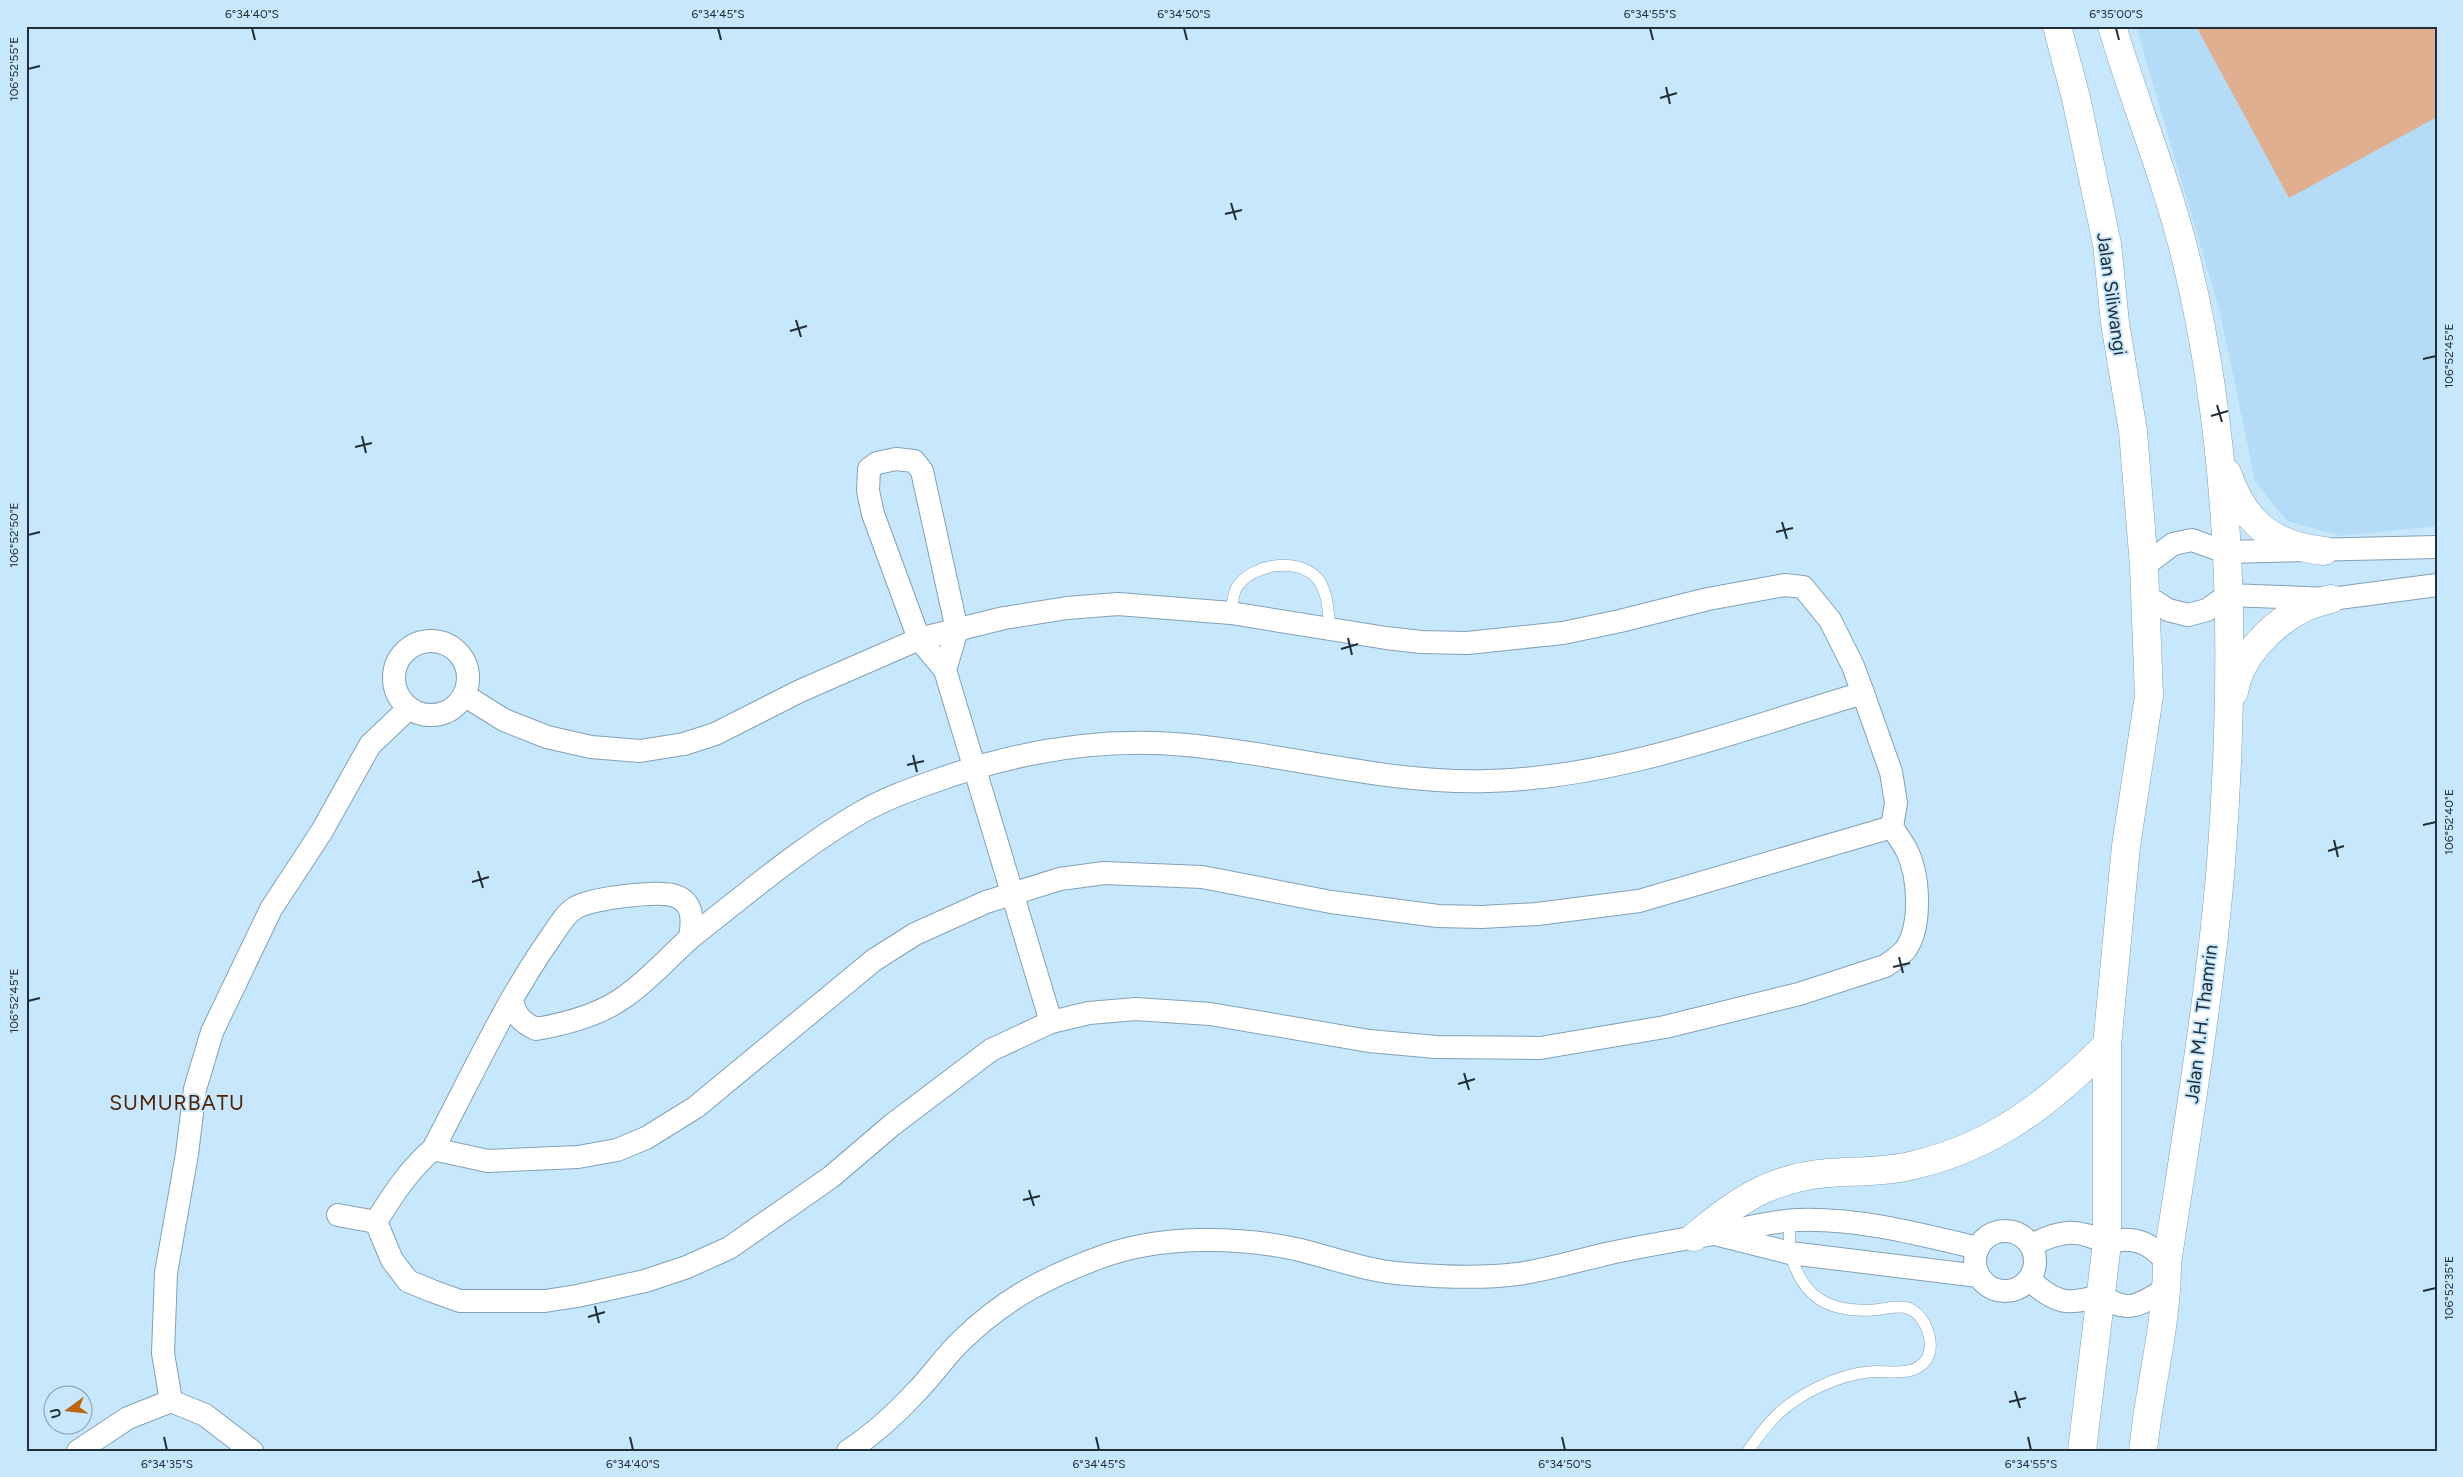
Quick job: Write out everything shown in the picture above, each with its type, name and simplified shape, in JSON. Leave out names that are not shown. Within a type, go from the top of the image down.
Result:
[{"type":"main road","name":"Jalan Siliwangi","points":[[2057,26],[2076,98],[2106,244],[2115,323],[2133,431],[2144,566]]},
{"type":"main road","points":[[2112,26],[2162,176],[2188,267],[2221,455],[2228,596]]},
{"type":"main road","points":[[2221,455],[2235,495],[2246,513],[2262,529],[2281,541],[2302,548],[2324,551]]},
{"type":"main road","points":[[2082,1451],[2107,1243],[2107,1045],[2126,846],[2149,696],[2144,566]]},
{"type":"main road","name":"Jalan M.H. Thamrin","points":[[2143,1451],[2146,1416],[2203,1021],[2221,865],[2229,722],[2228,596]]},
{"type":"main road","points":[[2229,722],[2234,688],[2248,656],[2271,630],[2298,610],[2331,599]]},
{"type":"main road","points":[[1705,1235],[1726,1210],[1753,1192],[1788,1180],[1827,1173],[1869,1172],[1914,1166],[1958,1151],[2001,1132],[2047,1101],[2107,1045]]},
{"type":"street","points":[[944,670],[957,630],[922,471],[914,460],[883,461],[869,469],[868,491],[873,514],[919,639],[944,670],[1010,893],[1051,1022]]},
{"type":"street","points":[[2144,566],[2173,544],[2192,540],[2225,552],[2437,547]]},
{"type":"street","points":[[376,1222],[392,1260],[408,1281],[460,1300],[545,1301],[645,1282],[687,1267],[729,1248],[762,1227],[832,1177],[892,1125],[991,1050],[1051,1022],[1089,1014],[1136,1009],[1210,1014],[1369,1042],[1501,1049],[1549,1047],[1665,1027],[1799,994],[1885,966],[1897,959],[1907,948],[1917,912],[1915,879],[1907,851],[1892,828],[1896,803],[1890,772],[1864,693],[1830,620],[1803,587],[1785,585],[1766,588],[1708,599],[1620,621],[1525,638],[1467,643],[1421,642],[1363,635],[1231,613],[1118,604],[1067,608],[1004,618],[919,639],[800,691],[715,734],[684,744],[640,751],[591,747],[547,737],[504,720],[464,695]]},
{"type":"street","points":[[2145,595],[2168,610],[2188,616],[2207,610],[2228,596],[2331,599],[2437,585]]},
{"type":"street","points":[[421,641],[442,642],[460,654],[468,674],[464,695],[458,703],[440,714],[418,713],[409,708],[396,692],[394,670],[403,652],[421,641]]},
{"type":"street","points":[[512,1000],[515,1012],[520,1019],[536,1028],[603,1009],[630,993],[690,938],[823,837],[861,812],[897,794],[973,767],[1008,758],[1085,745],[1132,743],[1185,745],[1367,774],[1439,780],[1486,781],[1542,778],[1628,762],[1864,693]]},
{"type":"street","points":[[171,1402],[163,1352],[166,1273],[188,1154],[195,1089],[212,1032],[271,910],[322,830],[370,744],[409,708]]},
{"type":"street","points":[[433,1149],[488,1161],[578,1157],[617,1150],[646,1138],[696,1107],[874,960],[915,934],[1010,893],[1060,879],[1104,873],[1148,873],[1202,877],[1331,902],[1438,916],[1482,917],[1537,914],[1639,901],[1892,828]]},
{"type":"street","points":[[376,1222],[397,1187],[415,1165],[433,1149],[512,1000],[540,953],[574,908],[612,897],[667,894],[678,897],[686,902],[692,913],[690,938]]},
{"type":"street","points":[[338,1215],[376,1222]]},
{"type":"street","points":[[848,1451],[870,1436],[918,1391],[959,1342],[988,1316],[1024,1290],[1104,1256],[1142,1245],[1190,1239],[1241,1243],[1298,1250],[1348,1265],[1403,1274],[1465,1278],[1518,1274],[1758,1224],[1790,1220],[1886,1226],[1978,1248]]},
{"type":"street","points":[[1896,1266],[1900,1230]]},
{"type":"street","points":[[1705,1235],[1790,1253],[1979,1276],[1994,1289],[2004,1291],[2022,1286],[2029,1279],[2035,1268],[2035,1256],[2031,1246],[2018,1233],[1999,1231],[1983,1240],[1975,1257],[1979,1276]]},
{"type":"street","points":[[2029,1279],[2045,1294],[2064,1302],[2082,1301],[2102,1295],[2114,1305],[2127,1307],[2150,1299],[2167,1275],[2159,1252],[2148,1244],[2134,1239],[2120,1239],[2107,1243],[2088,1234],[2068,1232],[2052,1234],[2031,1246]]},
{"type":"street","points":[[78,1451],[128,1418],[171,1402],[204,1415],[252,1451]]},
{"type":"lane","points":[[1231,613],[1236,588],[1246,576],[1264,566],[1295,566],[1316,577],[1326,597],[1330,628]]},
{"type":"lane","points":[[1748,1451],[1780,1412],[1809,1392],[1843,1378],[1867,1372],[1908,1371],[1919,1367],[1928,1359],[1931,1343],[1921,1319],[1910,1308],[1897,1305],[1875,1310],[1847,1310],[1826,1305],[1805,1288],[1790,1253],[1790,1220]]},
{"type":"shaded area","points":[[2136,26],[2437,26],[2437,526],[2341,536],[2287,521],[2255,481],[2220,312]]},
{"type":"shaded area","points":[[2196,26],[2437,26],[2437,117],[2289,198]]},
{"type":"district","name":"SUMURBATU","points":[[177,1102]]}]
